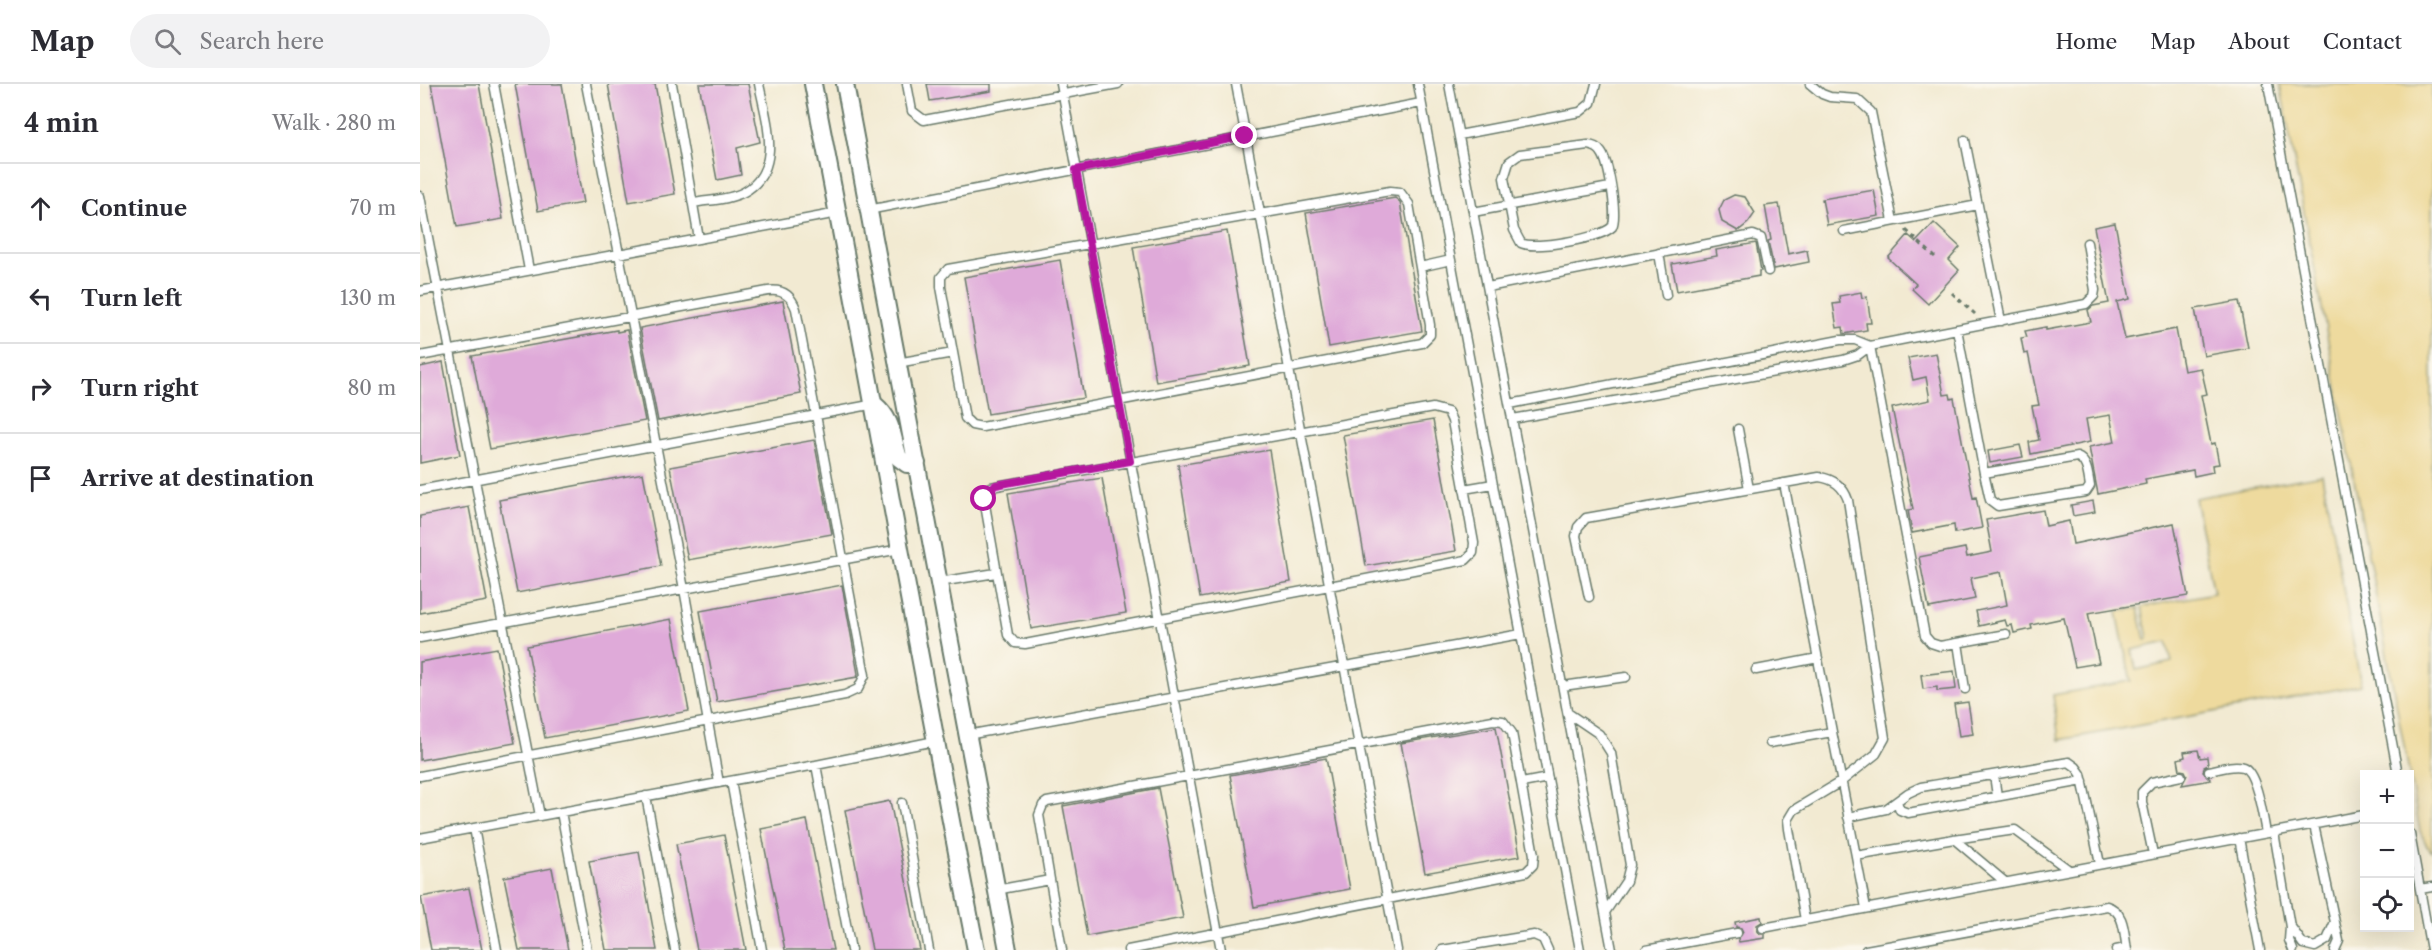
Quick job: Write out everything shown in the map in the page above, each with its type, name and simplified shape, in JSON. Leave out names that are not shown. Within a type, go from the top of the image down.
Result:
[{"type":"street","points":[[813,84],[976,950]]},
{"type":"street","points":[[845,84],[1008,950]]},
{"type":"street","points":[[875,404],[887,417],[899,458],[907,464],[917,463]]},
{"type":"lane","points":[[494,84],[529,270]]},
{"type":"lane","points":[[586,84],[657,445],[719,783]]},
{"type":"lane","points":[[672,84],[699,239]]},
{"type":"lane","points":[[693,203],[743,192],[756,182],[765,169],[770,154],[769,138],[759,84]]},
{"type":"lane","points":[[907,84],[912,111],[924,120],[1118,84]]},
{"type":"lane","points":[[1061,84],[1221,950]]},
{"type":"lane","points":[[1236,84],[1397,950]]},
{"type":"lane","points":[[1418,84],[1580,950]]},
{"type":"lane","points":[[1449,84],[1612,950]]},
{"type":"lane","points":[[1459,135],[1580,112],[1591,103],[1596,84]]},
{"type":"lane","points":[[1810,84],[1822,94],[1830,97],[1857,99],[1871,112],[1894,221]]},
{"type":"lane","points":[[2268,84],[2397,770]]},
{"type":"lane","points":[[868,210],[1421,103]]},
{"type":"lane","points":[[1965,140],[2001,321]]},
{"type":"lane","points":[[1583,145],[1594,146],[1605,158],[1616,218],[1612,227],[1601,235],[1535,246],[1526,245],[1515,235],[1509,206],[1504,172],[1509,162],[1520,154],[1583,145]]},
{"type":"lane","points":[[1473,212],[1610,188]]},
{"type":"lane","points":[[1390,191],[1400,192],[1407,199],[1431,331],[1430,336],[1422,343],[976,427],[965,418],[952,353],[941,277],[948,269],[1090,243],[1390,191]]},
{"type":"lane","points":[[420,196],[540,816]]},
{"type":"lane","points":[[1844,231],[1978,205]]},
{"type":"lane","points":[[420,291],[838,213]]},
{"type":"lane","points":[[1488,287],[1756,235],[1761,238],[1768,271]]},
{"type":"lane","points":[[1510,404],[1840,340],[1855,340],[1870,345],[2081,305],[2091,301],[2095,290],[2086,243]]},
{"type":"lane","points":[[1659,254],[1666,295]]},
{"type":"lane","points":[[1420,267],[1451,260]]},
{"type":"lane","points":[[420,356],[768,291],[782,292],[789,296],[796,309],[865,675],[858,688],[845,695],[420,776]]},
{"type":"lane","points":[[1957,329],[1984,473],[1990,500],[1998,506],[2083,493],[2090,486],[2085,462],[2077,457],[1984,473]]},
{"type":"lane","points":[[1513,419],[1851,358],[1870,345]]},
{"type":"lane","points":[[1870,345],[1923,632],[1927,640],[1935,645],[2006,634]]},
{"type":"lane","points":[[897,363],[952,353]]},
{"type":"lane","points":[[1734,362],[1736,378]]},
{"type":"lane","points":[[420,490],[875,404]]},
{"type":"lane","points":[[1433,408],[1443,409],[1448,412],[1452,421],[1474,548],[1466,560],[1020,644],[1011,640],[1008,635],[996,573],[985,494],[992,486],[1130,461],[1433,408]]},
{"type":"lane","points":[[1738,429],[1749,489]]},
{"type":"lane","points":[[1589,597],[1576,536],[1578,527],[1586,518],[1784,483],[1826,478],[1838,484],[1848,500],[1885,738],[1876,754],[1842,781],[1799,806],[1790,815],[1788,820],[1805,920]]},
{"type":"lane","points":[[1784,483],[1866,908]]},
{"type":"lane","points":[[1464,489],[1493,484]]},
{"type":"lane","points":[[420,638],[900,549]]},
{"type":"lane","points":[[939,582],[996,573]]},
{"type":"lane","points":[[967,735],[1521,634]]},
{"type":"lane","points":[[1958,643],[1965,688]]},
{"type":"lane","points":[[1756,670],[1818,658]]},
{"type":"lane","points":[[1563,686],[1626,676]]},
{"type":"lane","points":[[1568,713],[1599,734],[1611,753],[1630,865],[1626,881],[1606,912]]},
{"type":"lane","points":[[1062,950],[1039,815],[1047,802],[1498,720],[1510,728],[1522,783],[1534,860],[1530,869],[1521,873],[1128,950]]},
{"type":"lane","points":[[1770,743],[1832,732]]},
{"type":"lane","points":[[420,838],[935,741]]},
{"type":"lane","points":[[1848,817],[1882,811],[1921,787],[2064,762],[2076,767],[2083,781],[2100,864]]},
{"type":"lane","points":[[816,765],[851,950]]},
{"type":"lane","points":[[2209,771],[2240,766],[2248,770],[2254,778],[2270,833],[2290,927],[2289,940],[2293,950]]},
{"type":"lane","points":[[1994,775],[1997,796]]},
{"type":"lane","points":[[2153,854],[2142,792],[2152,782],[2181,776]]},
{"type":"lane","points":[[1522,783],[1548,778]]},
{"type":"lane","points":[[731,781],[762,950]]},
{"type":"lane","points":[[1897,802],[1900,810],[1908,813],[2083,781]]},
{"type":"lane","points":[[646,796],[675,950]]},
{"type":"lane","points":[[902,803],[929,950]]},
{"type":"lane","points":[[561,812],[587,950]]},
{"type":"lane","points":[[1764,928],[2360,816]]},
{"type":"lane","points":[[2314,825],[2339,941],[2335,950]]},
{"type":"lane","points":[[474,828],[497,950]]},
{"type":"lane","points":[[1856,856],[2015,830],[2069,870]]},
{"type":"lane","points":[[2240,838],[2260,950]]},
{"type":"lane","points":[[1954,839],[2005,882]]},
{"type":"lane","points":[[2414,859],[2431,950]]},
{"type":"lane","points":[[996,890],[1050,880]]},
{"type":"lane","points":[[2420,889],[2432,887]]},
{"type":"lane","points":[[1866,950],[1904,946],[2106,906],[2115,909],[2121,917],[2126,949],[2116,950]]},
{"type":"lane","points":[[2290,927],[2303,944],[2314,946],[2327,940],[2334,924]]},
{"type":"lane","points":[[1646,950],[1737,933]]},
{"type":"lane","points":[[1442,950],[1533,934],[1542,939],[1548,950]]},
{"type":"path","points":[[1894,221],[1935,257]]},
{"type":"path","points":[[1952,293],[1985,324]]},
{"type":"sand","points":[[2280,84],[2432,84],[2432,852],[2420,831],[2414,799],[2414,770],[2409,770]]},
{"type":"sand","points":[[2322,475],[2361,685],[2059,740],[2053,695],[2131,681],[2117,612],[2138,608],[2145,640],[2148,639],[2142,607],[2214,593],[2195,498]],"holes":[[[2167,642],[2172,662],[2136,670],[2132,650]]]},
{"type":"building","points":[[431,84],[479,84],[503,219],[457,227]]},
{"type":"building","points":[[515,84],[562,84],[583,203],[538,211]]},
{"type":"building","points":[[608,84],[655,84],[675,194],[629,202]]},
{"type":"building","points":[[699,84],[748,84],[760,142],[737,148],[741,175],[717,180]]},
{"type":"building","points":[[927,84],[991,84],[991,91],[930,101]]},
{"type":"building","points":[[1874,190],[1879,216],[1827,225],[1822,199]]},
{"type":"building","points":[[1734,195],[1745,197],[1755,213],[1738,231],[1722,222],[1719,210],[1724,200]]},
{"type":"building","points":[[1395,198],[1400,202],[1422,331],[1329,347],[1306,213]]},
{"type":"building","points":[[1779,204],[1788,254],[1807,250],[1809,262],[1774,269],[1768,241],[1771,240],[1765,206]]},
{"type":"building","points":[[1934,223],[1960,247],[1949,260],[1959,270],[1928,304],[1912,289],[1916,284],[1888,258],[1908,235],[1916,242]]},
{"type":"building","points":[[2115,223],[2130,299],[2117,302],[2125,339],[2176,329],[2184,371],[2201,368],[2207,394],[2201,395],[2211,444],[2215,443],[2219,464],[2212,465],[2213,472],[2194,476],[2193,470],[2145,479],[2146,484],[2098,494],[2089,447],[2115,442],[2110,415],[2086,419],[2090,442],[2031,454],[2029,442],[2039,440],[2032,406],[2039,405],[2028,353],[2024,354],[2021,338],[2027,337],[2025,331],[2046,327],[2046,330],[2091,322],[2088,310],[2093,306],[2109,303],[2094,227]]},
{"type":"building","points":[[1227,231],[1250,366],[1156,382],[1133,247]]},
{"type":"building","points":[[1756,243],[1761,271],[1759,271],[1759,276],[1677,291],[1672,264],[1717,256],[1716,250]]},
{"type":"building","points":[[1060,260],[1084,398],[988,414],[964,277]]},
{"type":"building","points":[[1861,292],[1862,298],[1867,297],[1871,323],[1866,323],[1867,330],[1844,334],[1843,327],[1837,328],[1833,304],[1840,303],[1839,296]]},
{"type":"building","points":[[783,301],[801,394],[658,421],[640,328]]},
{"type":"building","points":[[2239,301],[2248,348],[2204,356],[2195,309]]},
{"type":"building","points":[[617,330],[617,332],[627,330],[645,421],[490,449],[472,356]]},
{"type":"building","points":[[1936,353],[1944,395],[1950,394],[1951,399],[1954,398],[1973,498],[1976,497],[1982,528],[1955,533],[1954,525],[1912,533],[1908,510],[1913,509],[1892,408],[1930,400],[1926,377],[1913,380],[1908,358]]},
{"type":"building","points":[[443,362],[460,455],[420,463],[420,367]]},
{"type":"building","points":[[1433,420],[1456,551],[1366,566],[1343,435]]},
{"type":"building","points":[[814,440],[832,534],[688,560],[670,467]]},
{"type":"building","points":[[2020,445],[2023,457],[1990,463],[1988,451]]},
{"type":"building","points":[[1269,450],[1291,582],[1200,598],[1178,465]]},
{"type":"building","points":[[643,473],[661,566],[517,593],[499,500]]},
{"type":"building","points":[[1102,478],[1126,613],[1031,629],[1008,493]]},
{"type":"building","points":[[2093,501],[2095,512],[2073,516],[2071,505]]},
{"type":"building","points":[[469,507],[487,601],[420,613],[420,516]]},
{"type":"building","points":[[2043,510],[2046,526],[2069,521],[2073,544],[2174,523],[2188,596],[2088,613],[2099,663],[2075,667],[2064,618],[2031,625],[2032,629],[2014,633],[2012,625],[2007,626],[2005,620],[1979,626],[1976,611],[2007,605],[2001,572],[1971,578],[1975,599],[1929,608],[1919,557],[1965,548],[1967,557],[1992,552],[1986,520]]},
{"type":"building","points":[[842,585],[857,677],[717,702],[700,611]]},
{"type":"building","points":[[671,619],[689,711],[545,738],[527,646]]},
{"type":"building","points":[[497,648],[515,743],[420,760],[420,662]]},
{"type":"building","points":[[1954,671],[1956,689],[1937,691],[1937,687],[1923,689],[1921,675]]},
{"type":"building","points":[[1968,702],[1973,734],[1959,736],[1954,704]]},
{"type":"building","points":[[1496,727],[1520,856],[1425,873],[1401,743]]},
{"type":"building","points":[[2198,750],[2200,758],[2207,757],[2208,765],[2204,767],[2203,772],[2211,780],[2182,785],[2187,775],[2185,771],[2180,770],[2178,759],[2185,757],[2184,752]]},
{"type":"building","points":[[1326,758],[1350,889],[1254,907],[1230,775]]},
{"type":"building","points":[[1158,788],[1183,918],[1087,936],[1063,806]]},
{"type":"building","points":[[890,801],[920,950],[872,950],[845,810]]},
{"type":"building","points":[[807,820],[833,950],[785,950],[761,829]]},
{"type":"building","points":[[724,835],[746,950],[697,950],[676,844]]},
{"type":"building","points":[[639,852],[657,950],[606,950],[589,861]]},
{"type":"building","points":[[552,868],[568,950],[519,950],[504,877]]},
{"type":"building","points":[[469,888],[482,950],[431,950],[421,897]]},
{"type":"building","points":[[1761,917],[1762,922],[1757,925],[1757,930],[1760,934],[1765,934],[1765,938],[1739,942],[1738,939],[1743,932],[1741,928],[1736,927],[1735,922]]},
{"type":"route","points":[[984,499],[992,486],[1130,461],[1076,170],[1245,136]]}]
